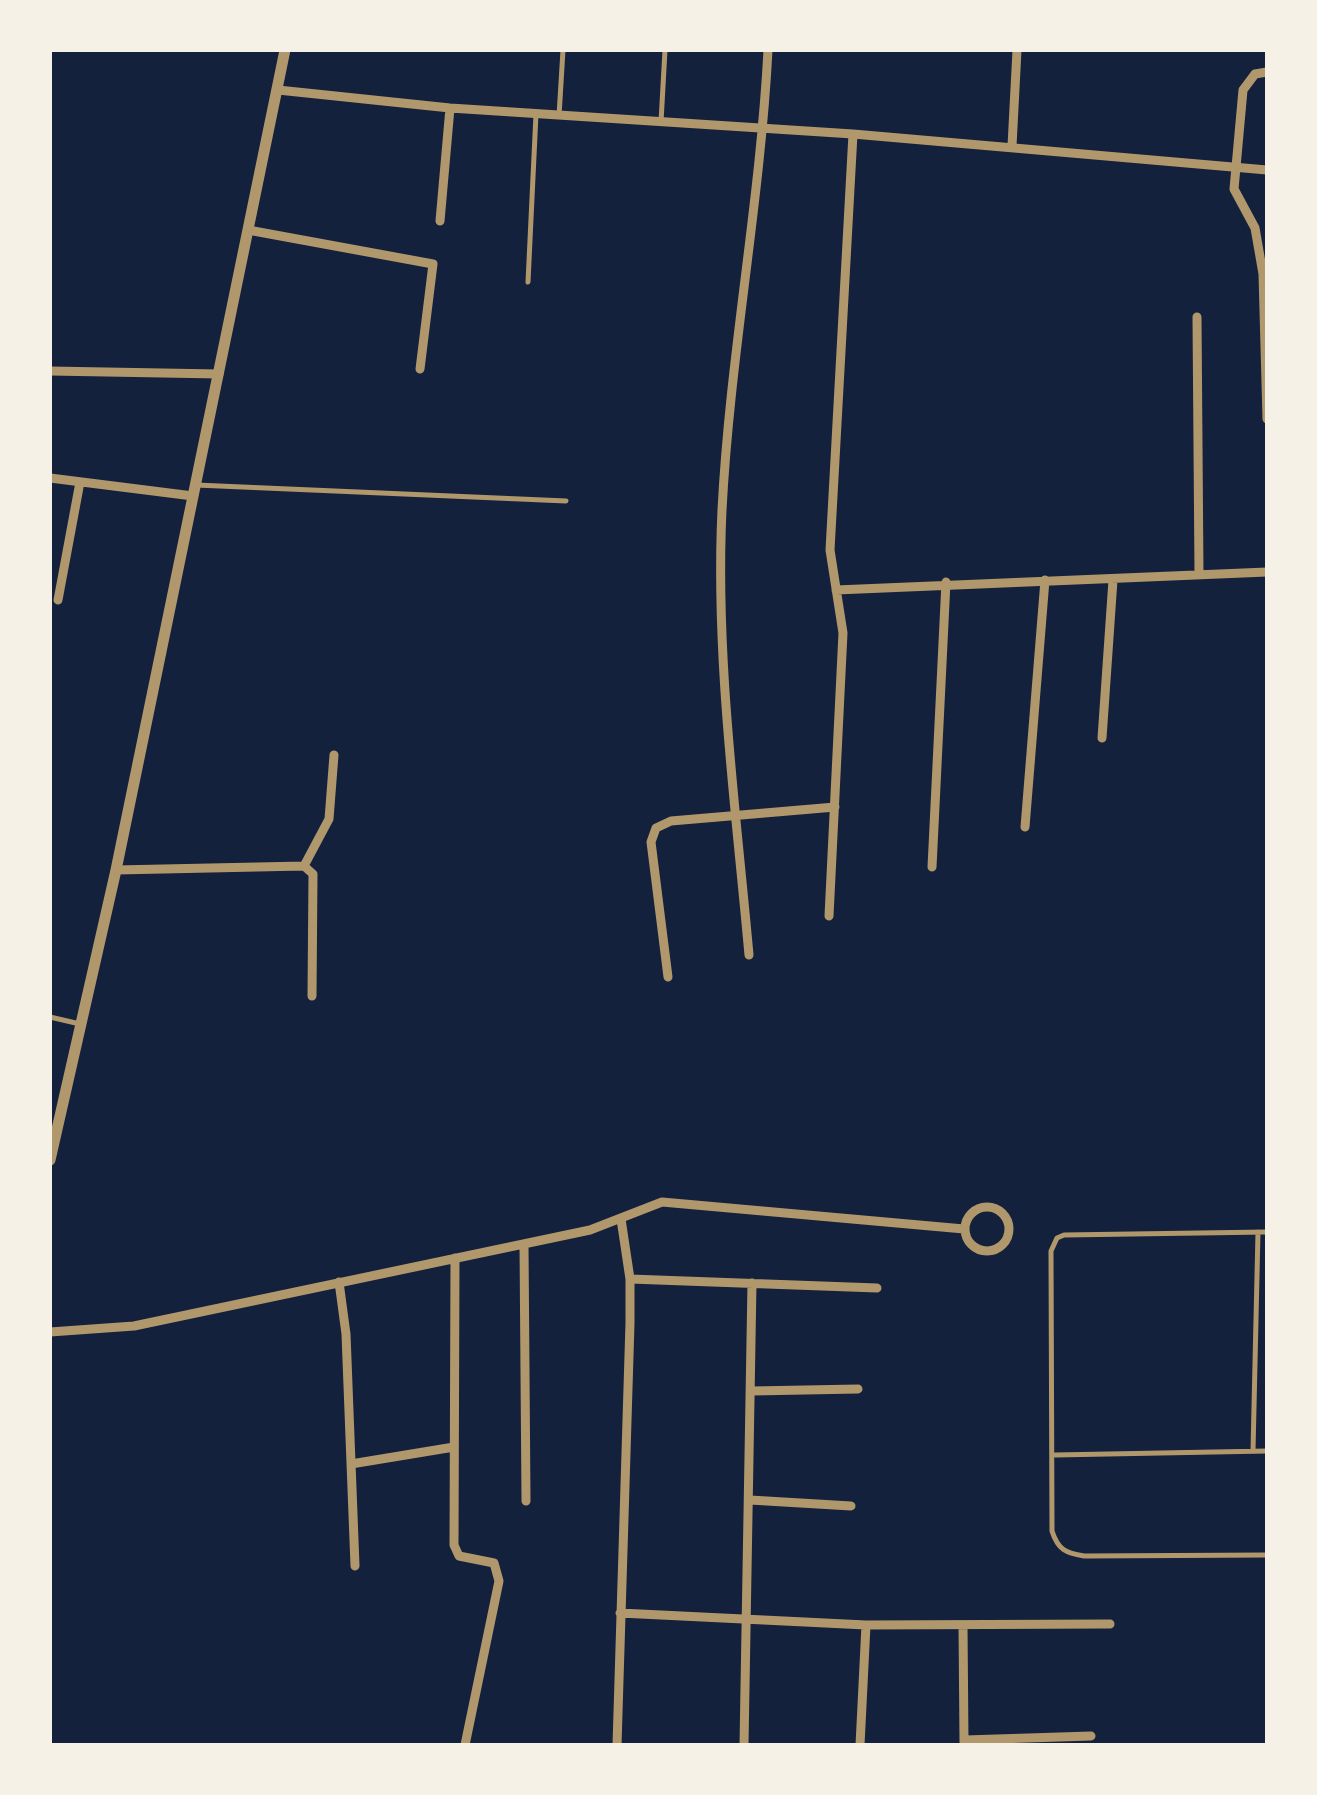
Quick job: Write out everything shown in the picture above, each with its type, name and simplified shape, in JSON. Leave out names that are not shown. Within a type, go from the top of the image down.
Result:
[{"type":"street","points":[[50,1160],[116,870],[286,50]]},
{"type":"street","points":[[749,956],[721,584],[722,512],[739,315],[764,130],[768,50]]},
{"type":"street","points":[[1012,146],[1017,50]]},
{"type":"street","points":[[1267,72],[1255,74],[1242,90],[1234,165],[1237,198],[1255,228],[1266,305],[1267,419]]},
{"type":"street","points":[[278,90],[450,108],[1012,146],[1267,170]]},
{"type":"street","points":[[440,220],[450,108]]},
{"type":"street","points":[[830,916],[842,634],[830,550],[853,134]]},
{"type":"street","points":[[248,230],[433,264],[420,368]]},
{"type":"street","points":[[1197,317],[1199,575]]},
{"type":"street","points":[[50,371],[218,374]]},
{"type":"street","points":[[50,478],[195,490]]},
{"type":"street","points":[[58,600],[80,482]]},
{"type":"street","points":[[836,590],[946,582],[1113,580],[1267,572]]},
{"type":"street","points":[[1024,827],[1045,580]]},
{"type":"street","points":[[1102,738],[1113,580]]},
{"type":"street","points":[[932,867],[946,582]]},
{"type":"street","points":[[304,866],[330,819],[334,755]]},
{"type":"street","points":[[668,976],[651,842],[656,828],[671,822],[834,807]]},
{"type":"street","points":[[116,870],[304,866],[312,874],[312,996]]},
{"type":"street","points":[[50,1332],[134,1326],[524,1244],[621,1219],[662,1202],[964,1229]]},
{"type":"street","points":[[990,1207],[1002,1212],[1008,1223],[1008,1236],[990,1252],[977,1250],[967,1241],[964,1229],[977,1208],[990,1207]]},
{"type":"street","points":[[617,1745],[630,1279],[621,1219]]},
{"type":"street","points":[[524,1244],[526,1502]]},
{"type":"street","points":[[455,1258],[455,1552],[464,1558],[489,1560],[499,1581],[465,1745]]},
{"type":"street","points":[[630,1279],[878,1288]]},
{"type":"street","points":[[339,1282],[346,1334],[355,1566]]},
{"type":"street","points":[[744,1745],[752,1283]]},
{"type":"street","points":[[752,1391],[858,1389]]},
{"type":"street","points":[[350,1464],[454,1448]]},
{"type":"street","points":[[750,1500],[851,1506]]},
{"type":"street","points":[[620,1614],[866,1625],[1110,1624]]},
{"type":"street","points":[[860,1745],[866,1625]]},
{"type":"street","points":[[962,1626],[964,1742],[1092,1736]]},
{"type":"lane","points":[[559,116],[563,50]]},
{"type":"lane","points":[[661,122],[664,50]]},
{"type":"lane","points":[[528,282],[536,114]]},
{"type":"lane","points":[[195,490],[566,501]]},
{"type":"lane","points":[[50,1017],[80,1024]]},
{"type":"lane","points":[[1253,1451],[1258,1232]]},
{"type":"lane","points":[[1267,1232],[1056,1238],[1051,1251],[1052,1532],[1056,1544],[1066,1553],[1084,1556],[1267,1555]]},
{"type":"lane","points":[[1054,1455],[1267,1452]]}]
